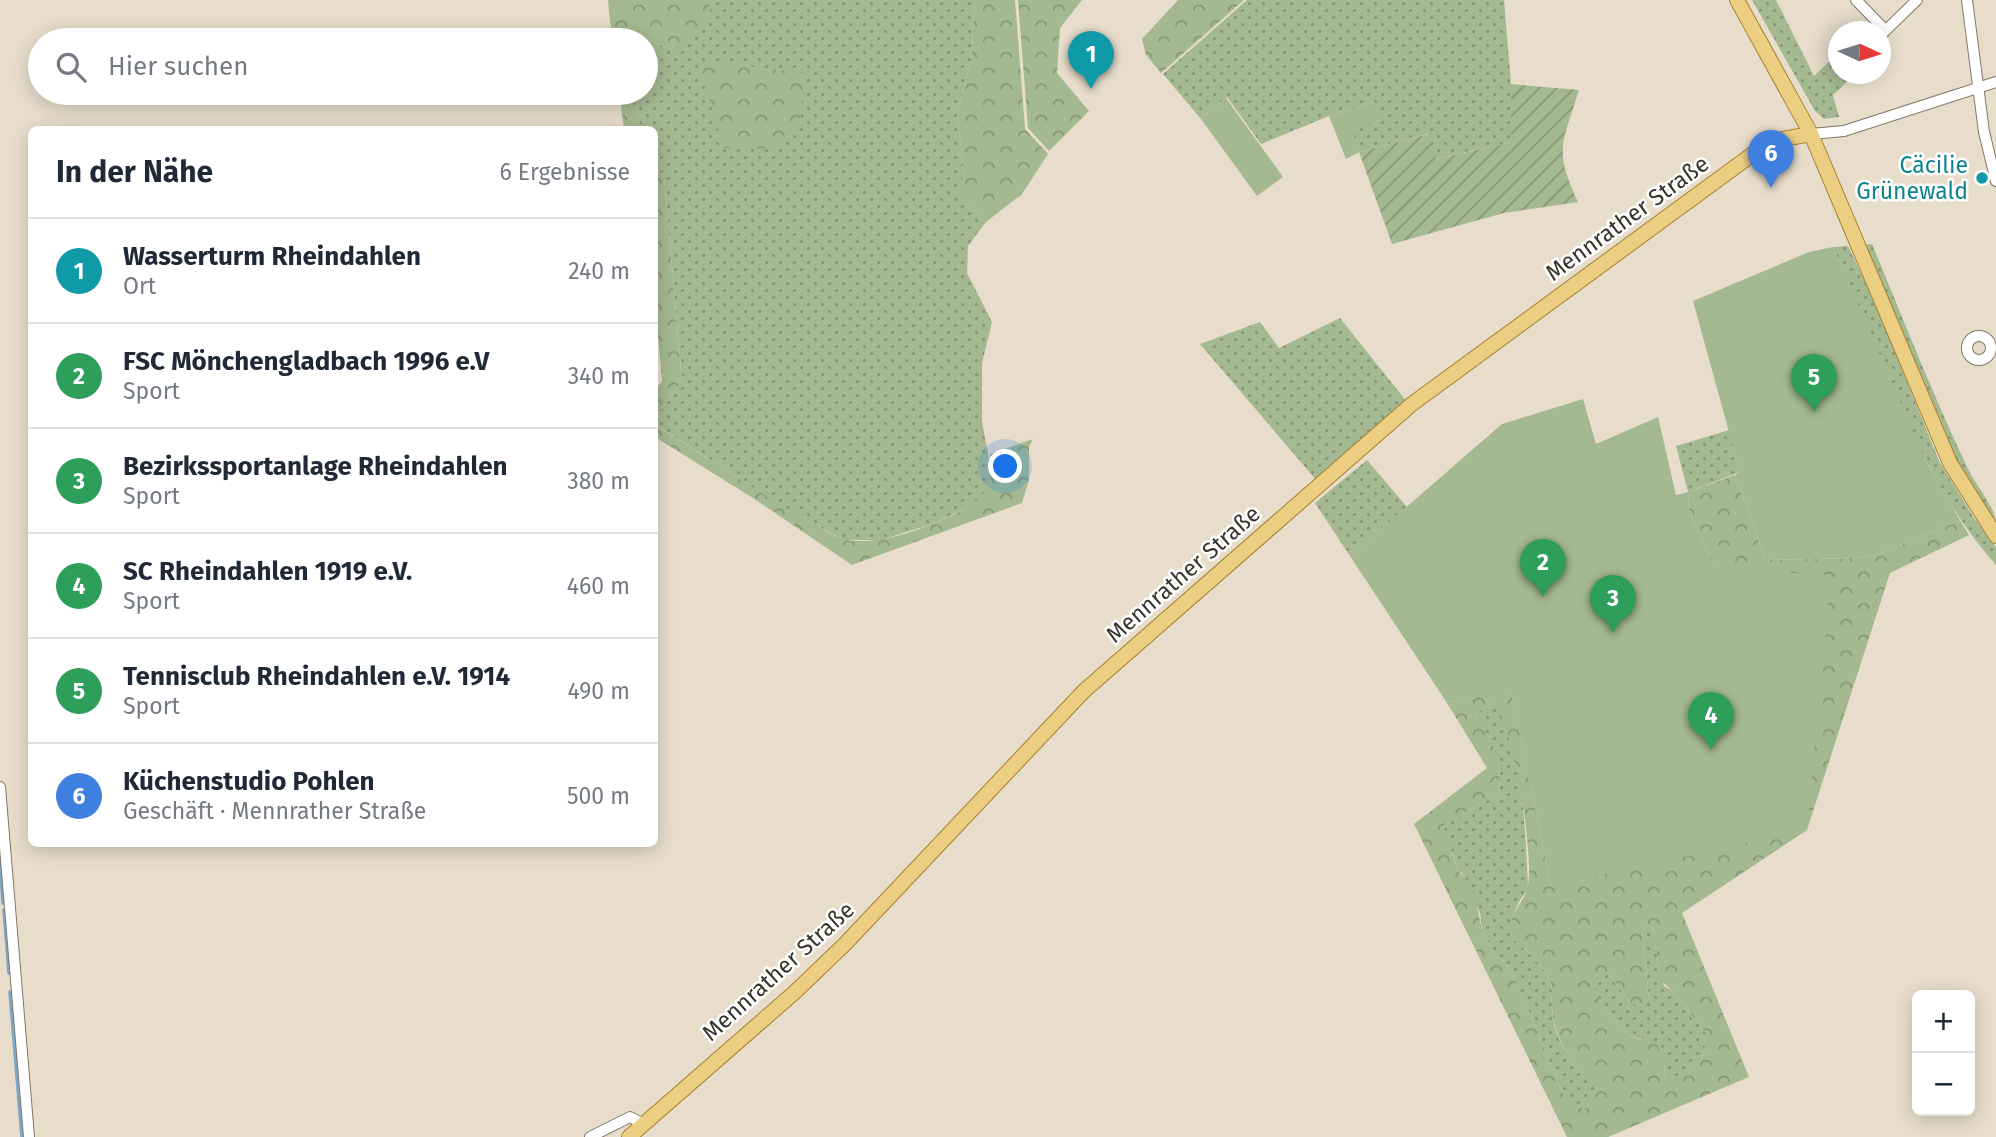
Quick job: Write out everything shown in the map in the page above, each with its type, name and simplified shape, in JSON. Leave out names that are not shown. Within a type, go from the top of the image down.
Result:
[{"type":"main road","points":[[1737,0],[1811,134],[1950,463],[1996,536]]},
{"type":"main road","name":"Mennrather Straße","points":[[629,1137],[795,992],[845,944],[1084,691],[1412,404],[1761,148],[1783,139],[1811,134]]},
{"type":"street","points":[[1856,0],[1873,21]]},
{"type":"street","points":[[1891,25],[1917,0]]},
{"type":"street","points":[[1968,0],[1984,132],[1996,181]]},
{"type":"street","points":[[1811,134],[1844,131],[1996,82]]},
{"type":"street","points":[[0,787],[29,1137]]},
{"type":"street","points":[[590,1137],[630,1117],[642,1123]]},
{"type":"green space","points":[[608,0],[710,0],[705,26],[694,37],[670,49],[658,44],[658,28],[611,28]]},
{"type":"green space","points":[[710,0],[975,0],[971,61],[957,113],[964,174],[959,191],[986,222],[968,246],[967,273],[992,322],[982,363],[982,422],[992,474],[988,491],[971,506],[932,524],[881,540],[843,540],[778,504],[658,426],[658,414],[682,381],[664,177],[658,168],[658,126],[640,126],[637,105],[658,105],[658,44],[670,49],[686,41],[704,25]]},
{"type":"green space","points":[[975,0],[1015,0],[1025,129],[1048,154],[1022,194],[986,222],[958,191],[964,174],[957,113],[971,61]]},
{"type":"green space","points":[[1018,0],[1082,0],[1060,28],[1057,73],[1089,111],[1049,151],[1028,128]]},
{"type":"green space","points":[[1178,0],[1244,0],[1161,73],[1146,55],[1142,39]]},
{"type":"green space","points":[[1247,0],[1504,0],[1511,84],[1511,142],[1435,159],[1428,134],[1359,152],[1351,129],[1375,102],[1329,116],[1261,144],[1227,97],[1201,119],[1163,74]]},
{"type":"green space","points":[[1752,0],[1776,0],[1814,76],[1828,63],[1828,84],[1845,84],[1833,95],[1839,117],[1824,119],[1815,111]]},
{"type":"green space","points":[[697,60],[803,73],[801,116],[779,149],[724,148]]},
{"type":"green space","points":[[1511,84],[1579,90],[1563,146],[1565,170],[1578,202],[1504,213],[1392,244],[1359,152],[1429,134],[1436,159],[1511,142]]},
{"type":"green space","points":[[1226,98],[1283,177],[1257,196],[1201,119]]},
{"type":"green space","points":[[1375,102],[1381,119],[1352,129],[1359,152],[1346,159],[1329,116]]},
{"type":"green space","points":[[621,105],[637,105],[640,126],[624,126]]},
{"type":"green space","points":[[658,168],[664,177],[682,381],[658,414],[658,386],[662,381],[658,335]]},
{"type":"green space","points":[[1872,244],[1944,416],[1970,473],[1990,505],[1996,525],[1950,449],[1866,245]]},
{"type":"green space","points":[[1848,246],[1877,307],[1939,461],[1974,518],[1996,547],[1996,565],[1969,532],[1945,495],[1903,414],[1833,247]]},
{"type":"green space","points":[[1833,247],[1928,465],[1960,520],[1877,555],[1766,560],[1735,475],[1740,472],[1693,301],[1809,252]]},
{"type":"green space","points":[[1340,318],[1407,402],[1317,481],[1200,344],[1260,322],[1279,348]]},
{"type":"green space","points":[[1583,399],[1596,444],[1658,417],[1676,495],[1688,492],[1689,510],[1715,569],[1831,575],[1807,830],[1551,886],[1511,691],[1447,703],[1350,556],[1502,424]]},
{"type":"green space","points":[[658,427],[829,533],[842,539],[859,541],[885,539],[911,532],[970,506],[987,487],[990,478],[990,454],[1033,439],[1029,447],[1029,480],[1022,503],[852,565],[756,500],[658,439]]},
{"type":"green space","points":[[1729,430],[1740,472],[1688,492],[1676,446]]},
{"type":"green space","points":[[1367,460],[1407,507],[1350,556],[1315,503]]},
{"type":"green space","points":[[1735,475],[1766,560],[1877,555],[1960,520],[1969,535],[1890,573],[1807,830],[1682,913],[1749,1077],[1608,1137],[1567,1137],[1414,824],[1487,768],[1447,703],[1511,690],[1551,886],[1715,569],[1689,510],[1688,492]],"holes":[[[1492,703],[1500,714],[1515,762],[1528,852],[1527,889],[1511,922],[1512,938],[1532,957],[1549,979],[1553,1018],[1560,1039],[1570,1057],[1595,1079],[1597,1090],[1586,1109],[1576,1107],[1563,1093],[1512,972],[1504,961],[1494,955],[1482,930],[1474,892],[1457,868],[1443,826],[1499,793],[1498,760],[1475,714]],[[1646,923],[1654,930],[1660,980],[1673,991],[1706,1033],[1704,1053],[1697,1065],[1691,1070],[1665,1079],[1664,1060],[1657,1044],[1630,1036],[1615,1021],[1592,988],[1608,973],[1631,1004],[1644,1005],[1649,999],[1642,931]]]},
{"type":"green space","points":[[1492,703],[1502,715],[1510,735],[1524,820],[1528,889],[1514,912],[1512,938],[1537,962],[1551,982],[1555,1029],[1564,1048],[1577,1064],[1595,1078],[1597,1090],[1586,1109],[1576,1108],[1563,1093],[1512,972],[1504,961],[1494,955],[1482,930],[1480,913],[1462,873],[1457,868],[1443,826],[1499,793],[1497,760],[1491,742],[1475,714]]},
{"type":"green space","points":[[1646,923],[1654,930],[1664,986],[1673,991],[1706,1033],[1704,1053],[1697,1066],[1684,1074],[1665,1080],[1664,1060],[1642,1039],[1630,1036],[1615,1021],[1592,988],[1608,973],[1631,1004],[1644,1005],[1649,999],[1642,931]]},
{"type":"waterway","points":[[0,863],[3,903]]},
{"type":"waterway","points":[[4,910],[9,973]]},
{"type":"waterway","points":[[10,992],[22,1137]]},
{"type":"place","name":"Wasserturm Rheindahlen","points":[[1091,89]]},
{"type":"place","name":"Cäcilie Grünewald","points":[[1982,178]]},
{"type":"place","name":"Küchenstudio Pohlen","points":[[1771,188]]},
{"type":"place","name":"Tennisclub Rheindahlen e.V. 1914","points":[[1814,412]]},
{"type":"place","name":"FSC Mönchengladbach 1996 e.V","points":[[1543,597]]},
{"type":"place","name":"Bezirkssportanlage Rheindahlen","points":[[1613,633]]},
{"type":"place","name":"SC Rheindahlen 1919 e.V.","points":[[1711,750]]}]
